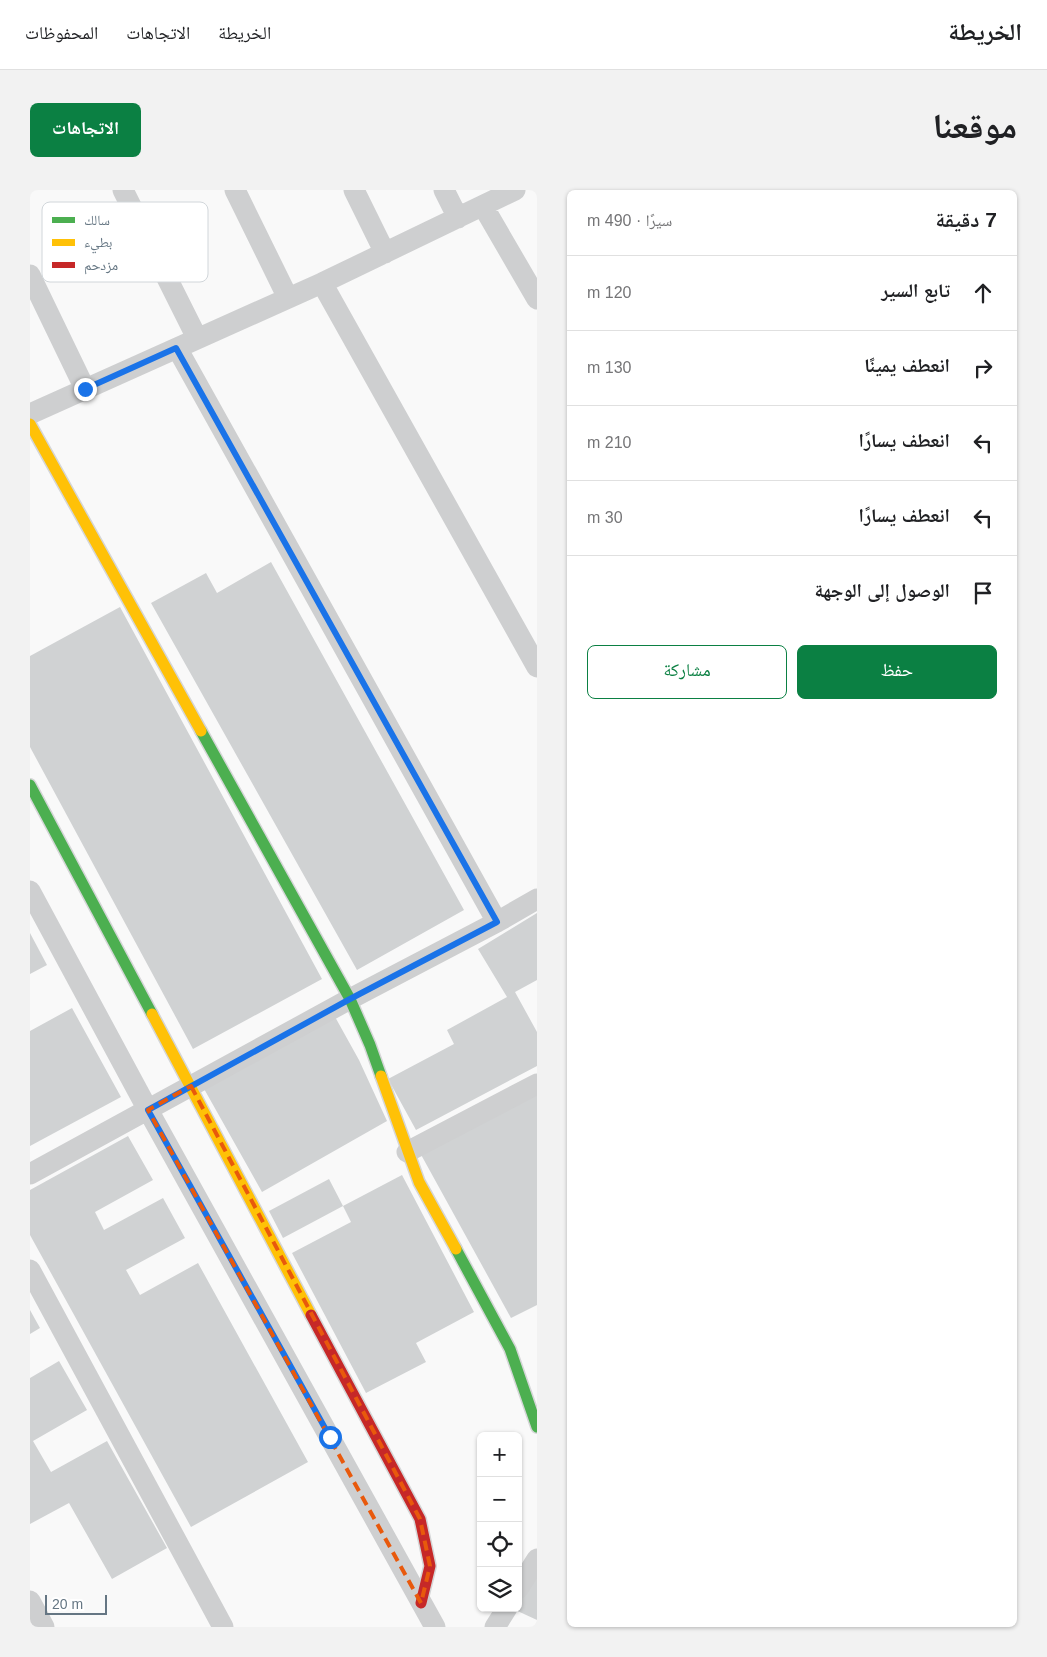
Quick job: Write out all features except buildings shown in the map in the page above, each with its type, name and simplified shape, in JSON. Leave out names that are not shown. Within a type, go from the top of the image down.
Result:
[{"type":"street","points":[[123,190],[129,202]]},
{"type":"street","points":[[235,190],[288,298]]},
{"type":"street","points":[[354,190],[385,253]]},
{"type":"street","points":[[444,190],[458,218]]},
{"type":"street","points":[[30,414],[322,283],[515,190]]},
{"type":"street","points":[[483,206],[537,299]]},
{"type":"street","points":[[30,275],[85,389]]},
{"type":"street","points":[[169,282],[197,338]]},
{"type":"street","points":[[322,283],[537,667]]},
{"type":"street","points":[[176,348],[497,922]]},
{"type":"street","points":[[30,424],[350,999],[370,1045],[419,1182],[510,1349],[537,1427]]},
{"type":"street","points":[[30,784],[420,1519],[430,1566],[421,1603]]},
{"type":"street","points":[[30,890],[148,1110],[435,1627]]},
{"type":"street","points":[[30,1174],[537,899]]},
{"type":"street","points":[[407,1152],[537,1084]]},
{"type":"street","points":[[30,1270],[223,1627]]},
{"type":"street","points":[[522,1583],[537,1559]]},
{"type":"street","points":[[30,1601],[44,1627]]},
{"type":"street","points":[[495,1627],[504,1612]]},
{"type":"highlighted area","points":[[191,1086],[420,1519],[430,1566],[421,1603],[148,1110]]},
{"type":"traffic: fast","points":[[201,731],[350,999],[381,1076]]},
{"type":"traffic: fast","points":[[30,785],[152,1014]]},
{"type":"traffic: fast","points":[[456,1249],[510,1349],[537,1427]]},
{"type":"traffic: slow","points":[[30,424],[201,731]]},
{"type":"traffic: slow","points":[[152,1014],[311,1315]]},
{"type":"traffic: slow","points":[[381,1076],[419,1182],[456,1249]]},
{"type":"traffic: jam","points":[[311,1315],[420,1519],[430,1566],[421,1603]]},
{"type":"route","points":[[85,389],[176,348],[497,922],[350,999],[148,1110],[330,1437]]}]
